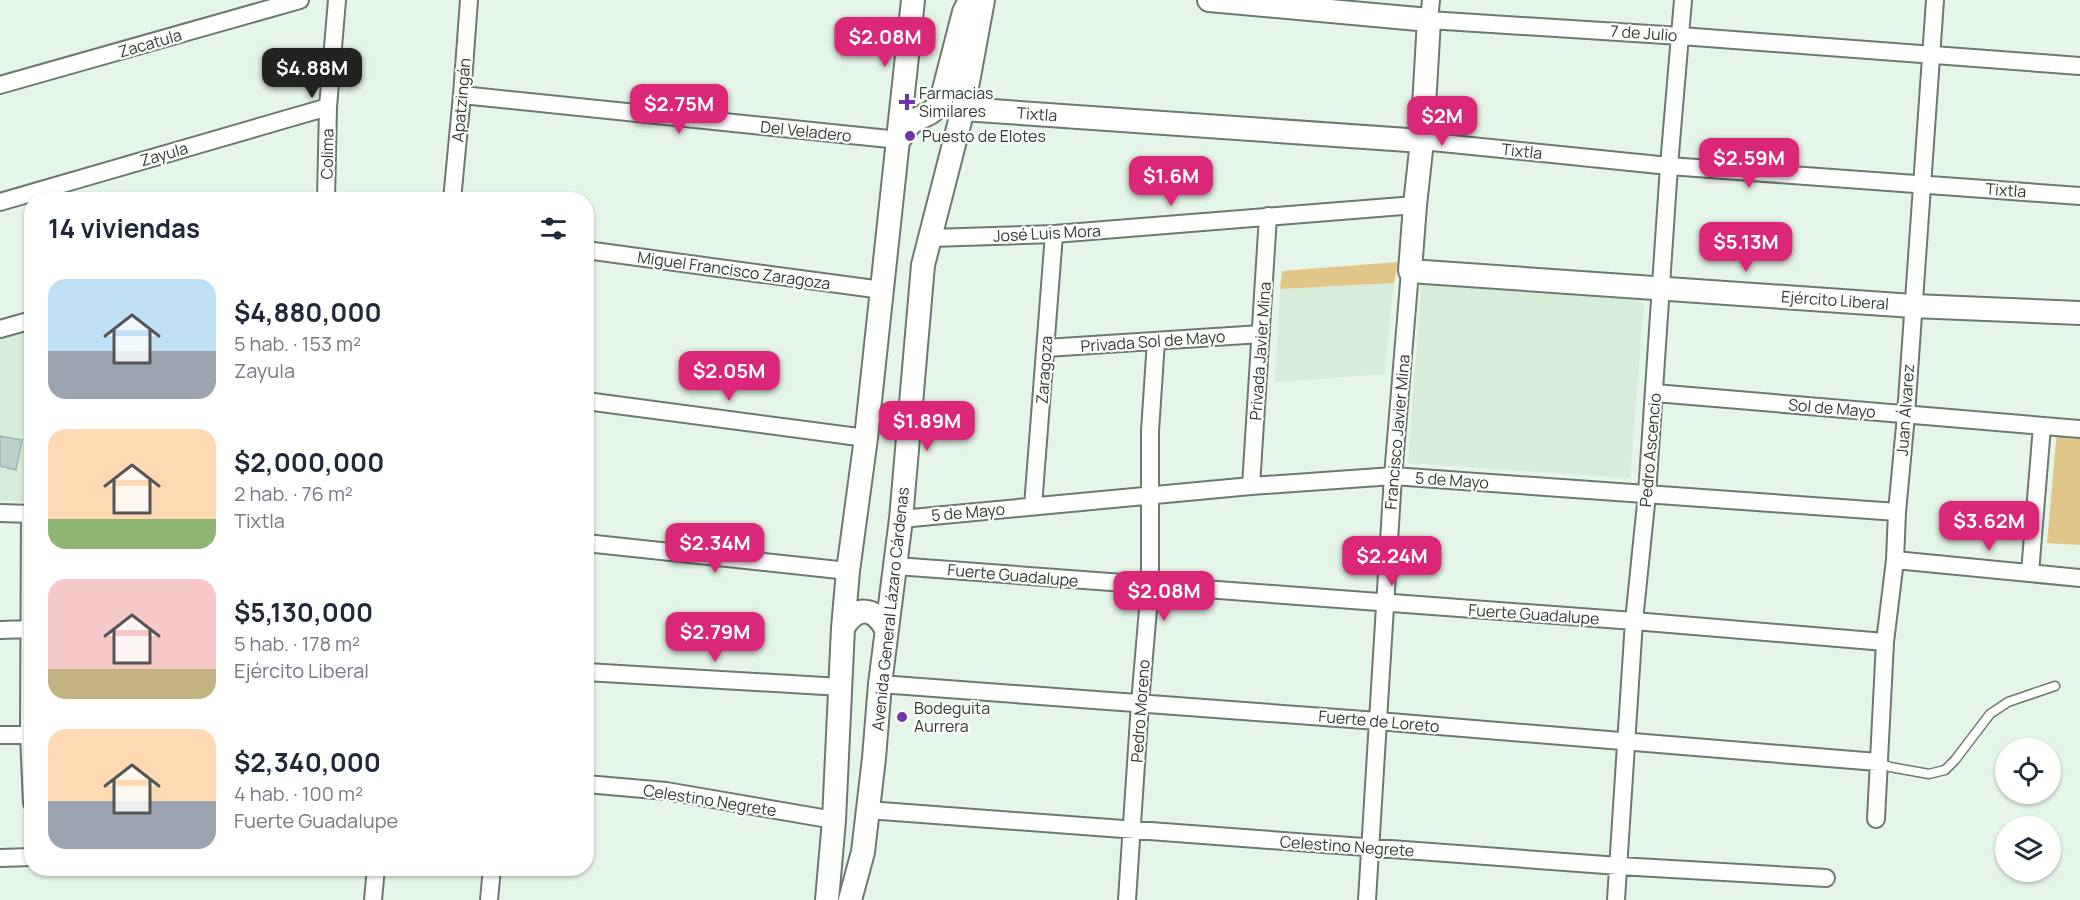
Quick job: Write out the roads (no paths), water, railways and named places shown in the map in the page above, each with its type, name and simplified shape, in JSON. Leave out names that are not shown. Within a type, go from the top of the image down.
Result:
[{"type":"street","name":"Zacatula","points":[[0,85],[300,0]]},
{"type":"street","name":"Colima","points":[[326,192],[328,107],[337,0]]},
{"type":"street","name":"Apatzingán","points":[[453,192],[468,0]]},
{"type":"street","points":[[827,900],[834,820],[848,571],[866,438],[912,0]]},
{"type":"street","points":[[898,140],[912,121],[934,111],[941,100],[964,12],[970,0]]},
{"type":"street","name":"Avenida General Lázaro Cárdenas","points":[[850,900],[863,852],[874,758],[886,629],[901,519],[923,265],[963,109],[983,0]]},
{"type":"street","name":"7 de Julio","points":[[1209,0],[1430,10],[1681,36],[2080,66]]},
{"type":"street","name":"Pedro Ascencio","points":[[1616,900],[1634,621],[1655,393],[1669,166],[1683,0]]},
{"type":"street","name":"Juan Álvarez","points":[[1876,819],[1884,642],[1895,560],[1935,0]]},
{"type":"street","name":"Francisco Javier Mina","points":[[1367,900],[1393,476],[1422,141],[1430,10]]},
{"type":"street","name":"Del Veladero","points":[[462,95],[898,140]]},
{"type":"street","name":"Zayula","points":[[35,192],[328,107]]},
{"type":"street","name":"Tixtla","points":[[963,109],[1422,141],[1669,166],[2080,196]]},
{"type":"street","name":"Zayula","points":[[0,202],[24,195]]},
{"type":"street","name":"José Luis Mora","points":[[930,238],[1054,234],[1415,205]]},
{"type":"street","name":"Privada Javier Mina","points":[[1251,486],[1269,216]]},
{"type":"street","name":"Zaragoza","points":[[1033,506],[1054,234]]},
{"type":"street","name":"Miguel Francisco Zaragoza","points":[[594,251],[882,290]]},
{"type":"street","name":"Ejército Liberal","points":[[1410,271],[1913,306],[2080,313]]},
{"type":"street","points":[[0,329],[24,322]]},
{"type":"street","name":"Privada Sol de Mayo","points":[[1046,348],[1261,334]]},
{"type":"street","name":"Pedro Moreno","points":[[1127,900],[1150,586],[1150,431],[1156,341]]},
{"type":"street","name":"Sol de Mayo","points":[[1655,393],[2080,429]]},
{"type":"street","points":[[594,402],[866,438]]},
{"type":"street","points":[[2030,573],[2042,426]]},
{"type":"street","name":"5 de Mayo","points":[[901,519],[1251,486],[1393,476],[1897,512]]},
{"type":"street","points":[[0,513],[24,514]]},
{"type":"street","points":[[594,544],[848,571]]},
{"type":"street","points":[[1895,560],[2080,578]]},
{"type":"street","name":"Fuerte Guadalupe","points":[[896,566],[1884,642]]},
{"type":"street","points":[[843,628],[849,618],[859,612],[874,614],[881,619],[886,629]]},
{"type":"street","points":[[0,630],[24,629]]},
{"type":"street","points":[[594,672],[841,687]]},
{"type":"street","name":"Fuerte de Loreto","points":[[880,684],[1378,721],[1877,762]]},
{"type":"street","points":[[0,735],[24,735]]},
{"type":"street","points":[[836,756],[842,765],[848,767],[861,766],[874,758]]},
{"type":"street","name":"Celestino Negrete","points":[[594,785],[666,791],[834,820]]},
{"type":"street","name":"Celestino Negrete","points":[[868,810],[1619,866],[1826,878]]},
{"type":"street","points":[[863,852],[867,900]]},
{"type":"street","points":[[0,858],[24,857]]},
{"type":"street","points":[[373,900],[375,876]]},
{"type":"street","points":[[489,900],[491,876]]},
{"type":"lane","points":[[1877,762],[1890,767],[1929,774],[1945,770],[1990,714],[2008,702],[2055,686]]},
{"type":"place","name":"Farmacias Similares","points":[[907,102]]},
{"type":"place","name":"Puesto de Elotes","points":[[910,136]]},
{"type":"place","name":"Bodeguita Aurrera","points":[[902,717]]}]
